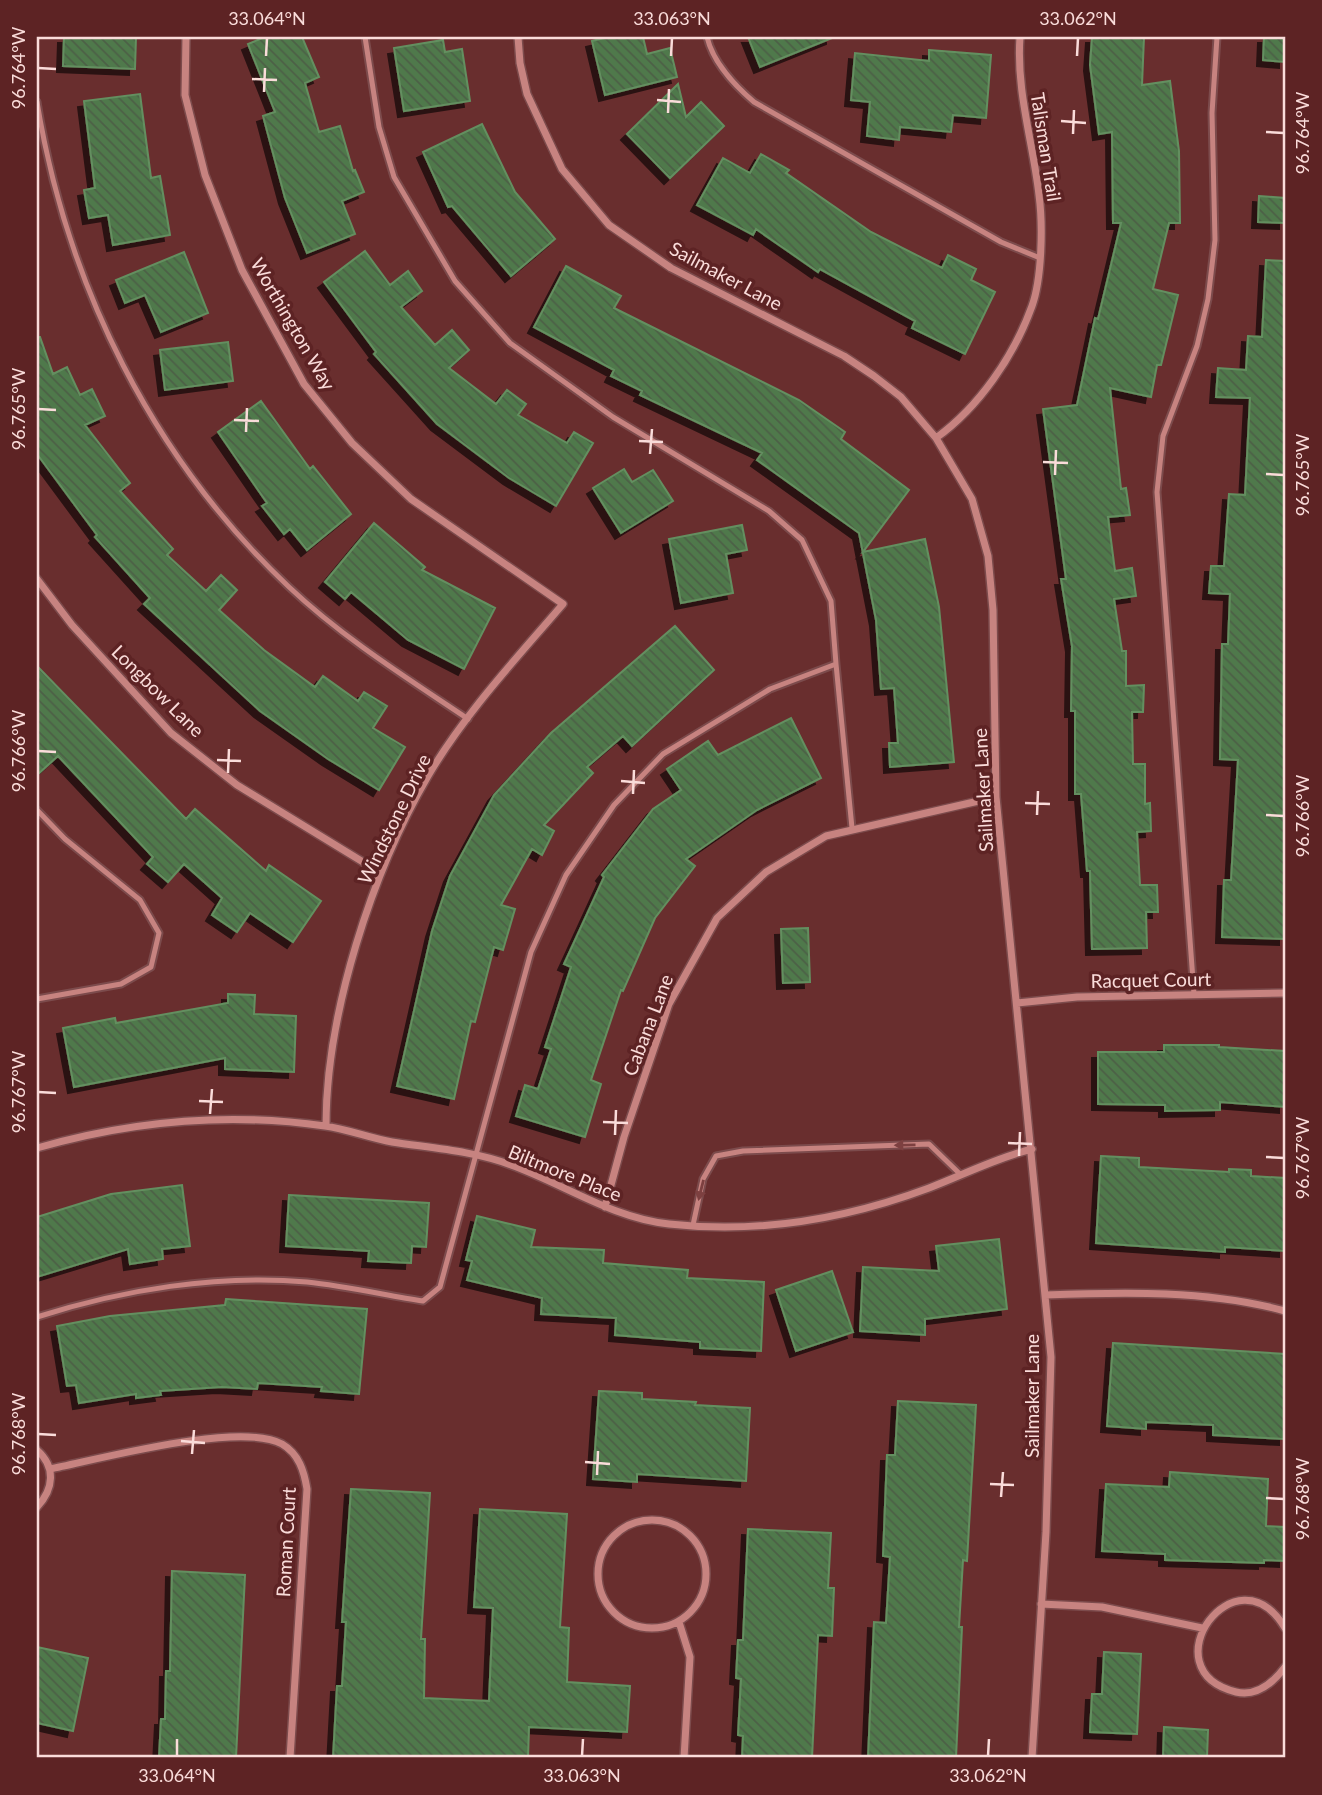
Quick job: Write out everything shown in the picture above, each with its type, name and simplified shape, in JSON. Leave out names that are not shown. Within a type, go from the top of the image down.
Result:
[{"type":"street","name":"Worthington Way","points":[[186,37],[185,95],[205,175],[242,270],[304,384],[352,443],[411,499],[563,604]]},
{"type":"street","name":"Sailmaker Lane","points":[[518,37],[527,94],[562,169],[609,225],[671,268],[845,356],[901,397],[936,438],[972,499],[988,556],[993,610],[996,797],[1051,1357],[1032,1758]]},
{"type":"street","name":"Talisman Trail","points":[[936,438],[958,422],[985,391],[1005,360],[1033,305],[1040,258],[1040,197],[1020,87],[1020,37]]},
{"type":"street","name":"Longbow Lane","points":[[37,579],[72,625],[171,733],[237,785],[381,873]]},
{"type":"street","name":"Windstone Drive","points":[[326,1126],[326,1091],[342,1005],[358,940],[381,873],[428,777],[468,719],[563,604]]},
{"type":"street","name":"Cabana Lane","points":[[605,1207],[624,1137],[669,1004],[717,918],[765,872],[791,854],[826,836],[996,797]]},
{"type":"street","name":"Racquet Court","points":[[1017,1003],[1077,997],[1285,993]]},
{"type":"street","name":"Biltmore Place","points":[[37,1148],[89,1134],[175,1121],[258,1120],[326,1126],[386,1141],[510,1164],[635,1218],[693,1225],[788,1225],[875,1206],[1032,1149]]},
{"type":"street","points":[[1045,1295],[1126,1292],[1212,1299],[1285,1311]]},
{"type":"street","name":"Roman Court","points":[[51,1469],[166,1445],[226,1438],[268,1438],[284,1445],[296,1457],[304,1472],[307,1489],[290,1758]]},
{"type":"street","points":[[37,1450],[51,1469],[47,1496],[37,1507]]},
{"type":"street","points":[[649,1518],[673,1522],[693,1537],[705,1559],[707,1583],[697,1606],[679,1622],[655,1629],[631,1625],[611,1611],[599,1589],[598,1564],[608,1542],[626,1525],[649,1518]]},
{"type":"street","points":[[1285,1628],[1278,1616],[1263,1605],[1246,1601],[1228,1603],[1213,1613],[1202,1628],[1198,1646],[1200,1663],[1210,1679],[1224,1689],[1242,1694],[1259,1691],[1275,1681],[1285,1668]]},
{"type":"street","points":[[1041,1604],[1102,1607],[1202,1628]]},
{"type":"street","points":[[679,1622],[690,1657],[684,1758]]},
{"type":"lane","points":[[365,37],[379,127],[394,177],[455,281],[510,343],[612,417],[769,511],[802,540],[831,601],[852,828]]},
{"type":"lane","points":[[707,37],[721,65],[738,88],[754,102],[1001,242],[1040,258]]},
{"type":"lane","points":[[1194,994],[1157,492],[1163,436],[1197,346],[1208,299],[1215,240],[1212,113],[1217,37]]},
{"type":"lane","points":[[37,103],[46,157],[71,246],[115,351],[171,451],[222,517],[290,588],[378,659],[468,719]]},
{"type":"lane","points":[[37,1317],[133,1294],[211,1282],[306,1282],[423,1301],[440,1287],[531,953],[566,876],[614,805],[663,754],[770,689],[836,664]]},
{"type":"lane","points":[[37,810],[65,839],[139,900],[159,933],[151,967],[121,984],[37,999]]},
{"type":"lane","points":[[693,1225],[703,1180],[716,1156],[853,1145],[929,1144],[961,1175]]},
{"type":"building","points":[[64,37],[136,37],[135,69],[63,66]]},
{"type":"building","points":[[265,37],[302,37],[319,77],[305,83],[319,132],[340,126],[353,171],[355,170],[364,192],[342,201],[355,234],[307,253],[285,198],[263,116],[275,112],[248,44]]},
{"type":"building","points":[[608,37],[643,37],[647,54],[670,48],[677,77],[605,95],[592,41]]},
{"type":"building","points":[[748,37],[832,37],[832,38],[760,67]]},
{"type":"building","points":[[1092,37],[1144,37],[1142,85],[1170,81],[1179,151],[1180,223],[1169,223],[1153,289],[1178,295],[1161,365],[1157,365],[1151,397],[1110,388],[1121,489],[1126,488],[1130,515],[1108,517],[1115,571],[1132,568],[1136,596],[1114,599],[1122,651],[1126,651],[1126,686],[1144,685],[1143,712],[1132,712],[1133,764],[1145,764],[1145,804],[1150,803],[1151,831],[1137,832],[1140,885],[1157,885],[1158,912],[1146,912],[1147,948],[1092,949],[1090,871],[1087,871],[1081,794],[1075,794],[1075,711],[1071,711],[1072,646],[1061,579],[1066,579],[1043,409],[1077,405],[1095,318],[1098,319],[1121,223],[1113,223],[1112,132],[1099,134],[1090,65]]},
{"type":"building","points":[[1264,37],[1285,37],[1285,62],[1263,60]]},
{"type":"building","points":[[443,40],[445,52],[462,49],[470,101],[404,111],[394,48]]},
{"type":"building","points":[[929,50],[991,55],[986,118],[953,115],[951,132],[900,127],[899,140],[867,136],[870,102],[851,100],[855,53],[929,61]]},
{"type":"building","points":[[678,84],[686,117],[701,102],[724,126],[670,178],[627,134]]},
{"type":"building","points":[[140,94],[151,178],[160,176],[170,235],[113,245],[108,215],[89,218],[84,190],[95,188],[84,101]]},
{"type":"building","points":[[482,124],[515,192],[555,239],[511,276],[452,206],[448,207],[423,152]]},
{"type":"building","points":[[761,154],[789,170],[786,173],[871,232],[942,268],[948,255],[976,269],[971,280],[995,292],[965,354],[912,328],[915,321],[820,269],[818,272],[756,229],[753,235],[697,205],[723,158],[750,173]]},
{"type":"building","points":[[1259,196],[1285,198],[1285,223],[1258,222]]},
{"type":"building","points":[[365,251],[390,285],[408,271],[422,291],[401,307],[435,345],[452,330],[469,350],[449,368],[496,404],[507,390],[526,404],[518,415],[567,443],[574,432],[593,443],[556,506],[509,478],[437,424],[374,354],[376,352],[324,282]]},
{"type":"building","points":[[184,252],[208,313],[161,332],[145,295],[125,303],[116,280]]},
{"type":"building","points":[[1266,260],[1285,261],[1285,939],[1222,937],[1224,880],[1231,880],[1238,760],[1220,759],[1222,644],[1228,644],[1230,594],[1209,593],[1211,566],[1224,566],[1229,494],[1245,495],[1250,398],[1216,397],[1218,368],[1246,370],[1248,336],[1262,337]]},
{"type":"building","points":[[566,266],[621,296],[614,308],[799,400],[845,432],[841,439],[909,490],[863,552],[925,539],[939,607],[954,762],[890,767],[889,743],[898,743],[894,688],[881,689],[876,620],[859,533],[757,460],[762,453],[640,395],[642,391],[611,376],[614,370],[534,327]]},
{"type":"building","points":[[37,337],[40,337],[53,374],[67,367],[80,395],[92,389],[105,416],[85,425],[130,483],[120,491],[173,549],[167,555],[206,591],[221,575],[237,590],[219,610],[264,650],[315,687],[323,676],[358,701],[364,692],[387,706],[373,728],[405,747],[379,790],[328,759],[260,711],[144,604],[150,598],[95,537],[97,535],[37,454]]},
{"type":"building","points":[[228,342],[233,381],[165,390],[160,350]]},
{"type":"building","points":[[261,401],[310,469],[313,466],[351,514],[307,550],[290,529],[284,534],[262,506],[267,503],[218,432]]},
{"type":"building","points":[[624,469],[632,482],[653,470],[673,501],[621,533],[593,488]]},
{"type":"building","points":[[374,523],[425,567],[422,570],[495,608],[464,669],[408,640],[351,592],[345,599],[325,582]]},
{"type":"building","points":[[742,525],[747,550],[726,554],[733,593],[681,603],[669,539]]},
{"type":"building","points":[[675,626],[714,670],[632,746],[623,736],[587,767],[593,773],[544,825],[554,831],[542,855],[532,849],[501,905],[515,909],[503,950],[494,947],[475,1022],[471,1021],[454,1099],[397,1086],[432,931],[450,876],[494,795],[551,733]]},
{"type":"building","points":[[37,666],[186,819],[195,809],[266,871],[269,865],[321,901],[293,942],[250,913],[237,932],[212,915],[222,898],[184,864],[168,882],[147,864],[153,857],[58,756],[37,775]]},
{"type":"building","points":[[791,718],[821,778],[757,810],[686,859],[695,866],[655,918],[623,991],[621,990],[591,1080],[601,1084],[585,1137],[516,1116],[525,1085],[538,1089],[551,1049],[545,1047],[571,967],[564,964],[604,877],[602,875],[653,809],[681,790],[667,769],[708,741],[718,755]]},
{"type":"building","points":[[808,928],[810,982],[783,983],[781,929]]},
{"type":"building","points":[[228,994],[255,995],[254,1014],[296,1016],[294,1072],[225,1069],[225,1058],[74,1087],[63,1028],[115,1018],[116,1023],[228,1003]]},
{"type":"building","points":[[1164,1045],[1219,1045],[1285,1051],[1285,1107],[1220,1102],[1220,1110],[1165,1111],[1165,1105],[1098,1104],[1098,1052],[1164,1052]]},
{"type":"building","points":[[1101,1156],[1139,1158],[1139,1167],[1229,1172],[1229,1169],[1251,1170],[1251,1176],[1285,1178],[1285,1251],[1225,1247],[1225,1252],[1096,1243]]},
{"type":"building","points":[[182,1185],[190,1246],[162,1249],[163,1259],[130,1264],[128,1249],[37,1277],[37,1217],[111,1194]]},
{"type":"building","points":[[289,1195],[429,1203],[426,1247],[412,1246],[411,1263],[368,1261],[369,1251],[286,1246]]},
{"type":"building","points":[[477,1216],[535,1230],[531,1247],[604,1250],[603,1263],[688,1270],[687,1278],[764,1282],[761,1351],[700,1348],[700,1342],[615,1335],[616,1318],[541,1314],[542,1298],[467,1280],[472,1261],[466,1260]]},
{"type":"building","points":[[999,1239],[1007,1309],[925,1319],[925,1335],[860,1331],[863,1267],[939,1271],[936,1246]]},
{"type":"building","points":[[832,1271],[853,1332],[796,1351],[776,1290]]},
{"type":"building","points":[[226,1299],[367,1309],[359,1394],[321,1391],[322,1387],[258,1383],[257,1389],[222,1387],[160,1391],[161,1395],[136,1398],[136,1394],[79,1403],[76,1385],[67,1386],[57,1326],[110,1316],[225,1305]]},
{"type":"building","points":[[1113,1343],[1285,1354],[1285,1439],[1213,1435],[1213,1425],[1146,1422],[1146,1429],[1107,1426]]},
{"type":"building","points":[[599,1391],[642,1393],[642,1399],[696,1402],[695,1405],[750,1408],[746,1481],[637,1474],[637,1482],[593,1479]]},
{"type":"building","points":[[898,1401],[976,1405],[967,1561],[963,1560],[959,1627],[962,1627],[956,1758],[868,1758],[874,1622],[886,1623],[890,1557],[883,1556],[887,1455],[895,1455]]},
{"type":"building","points":[[1170,1472],[1268,1479],[1266,1526],[1285,1527],[1285,1561],[1264,1560],[1264,1563],[1165,1560],[1165,1554],[1102,1551],[1106,1484],[1169,1487]]},
{"type":"building","points":[[351,1489],[430,1493],[421,1639],[425,1639],[424,1698],[489,1701],[493,1608],[474,1607],[480,1509],[567,1514],[560,1627],[569,1628],[567,1682],[630,1686],[627,1732],[529,1727],[528,1758],[333,1758],[337,1686],[342,1686],[346,1622],[342,1622]]},
{"type":"building","points":[[748,1529],[831,1533],[828,1588],[834,1588],[832,1636],[818,1635],[812,1758],[742,1758],[743,1736],[738,1735],[741,1679],[736,1678],[738,1640],[743,1640]]},
{"type":"building","points":[[172,1571],[245,1575],[236,1758],[159,1758],[161,1719],[165,1719],[166,1671],[170,1671]]},
{"type":"building","points":[[37,1647],[88,1658],[73,1731],[37,1723]]},
{"type":"building","points":[[1104,1652],[1141,1654],[1137,1734],[1090,1732],[1092,1694],[1102,1694]]},
{"type":"building","points":[[1164,1727],[1208,1730],[1207,1758],[1163,1758]]}]
